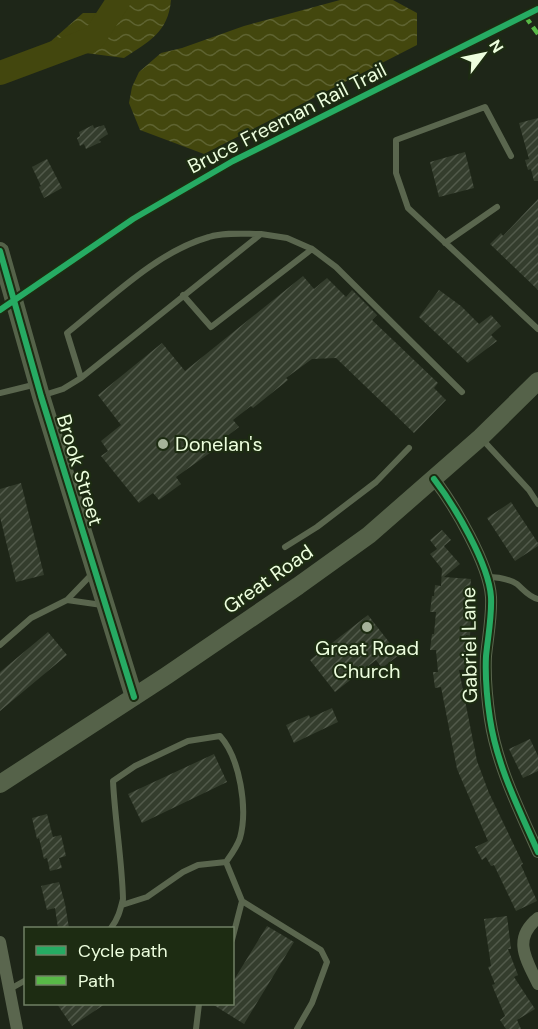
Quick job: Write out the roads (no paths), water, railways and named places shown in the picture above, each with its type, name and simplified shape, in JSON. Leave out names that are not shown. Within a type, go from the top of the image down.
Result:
[{"type":"main road","name":"Brook Street","points":[[0,251],[39,390],[134,697]]},
{"type":"main road","name":"Great Road","points":[[1,786],[291,592],[369,535],[481,437],[538,381]]},
{"type":"street","name":"Gabriel Lane","points":[[434,479],[455,507],[487,577],[491,601],[486,669],[492,731],[505,777],[538,852]]},
{"type":"street","points":[[538,918],[526,930],[523,946],[525,956],[538,984]]},
{"type":"street","points":[[0,942],[17,1029]]},
{"type":"lane","points":[[511,156],[485,107],[396,140],[396,173],[408,208],[538,329]]},
{"type":"lane","points":[[445,243],[497,207]]},
{"type":"lane","points":[[0,393],[63,389],[81,378],[261,234]]},
{"type":"lane","points":[[81,378],[67,333],[154,264],[182,247],[211,236],[261,234],[287,238],[312,249],[336,267],[462,392]]},
{"type":"lane","points":[[183,296],[211,327],[312,249]]},
{"type":"lane","points":[[481,437],[529,490],[538,504]]},
{"type":"lane","points":[[285,547],[317,527],[376,482],[409,448]]},
{"type":"lane","points":[[0,645],[31,618],[67,600],[94,572]]},
{"type":"lane","points":[[487,577],[500,577],[515,583],[532,598],[538,599]]},
{"type":"lane","points":[[67,600],[105,605]]},
{"type":"lane","points":[[112,927],[119,918],[122,905],[122,864],[115,823],[113,782],[135,766],[188,741],[220,736],[228,745],[235,761],[243,804],[240,838],[226,862]]},
{"type":"lane","points":[[226,862],[242,901],[321,950],[327,962],[312,1003],[297,1029]]},
{"type":"lane","points":[[122,905],[147,897],[183,872],[198,866],[226,862]]},
{"type":"lane","points":[[234,932],[242,901]]},
{"type":"lane","points":[[9,990],[24,981]]},
{"type":"lane","points":[[196,1029],[199,1005]]},
{"type":"water","points":[[129,0],[171,0],[166,21],[156,35],[124,58],[55,49],[50,42],[83,13],[100,13]]},
{"type":"water","points":[[340,0],[393,0],[417,13],[417,45],[204,154],[140,130],[129,103],[132,87],[139,72],[161,53],[244,26]]},
{"type":"waterway","points":[[0,73],[94,38],[119,0]]},
{"type":"place","name":"Donelan's","points":[[163,444]]},
{"type":"place","name":"Great Road Church","points":[[367,627]]}]
